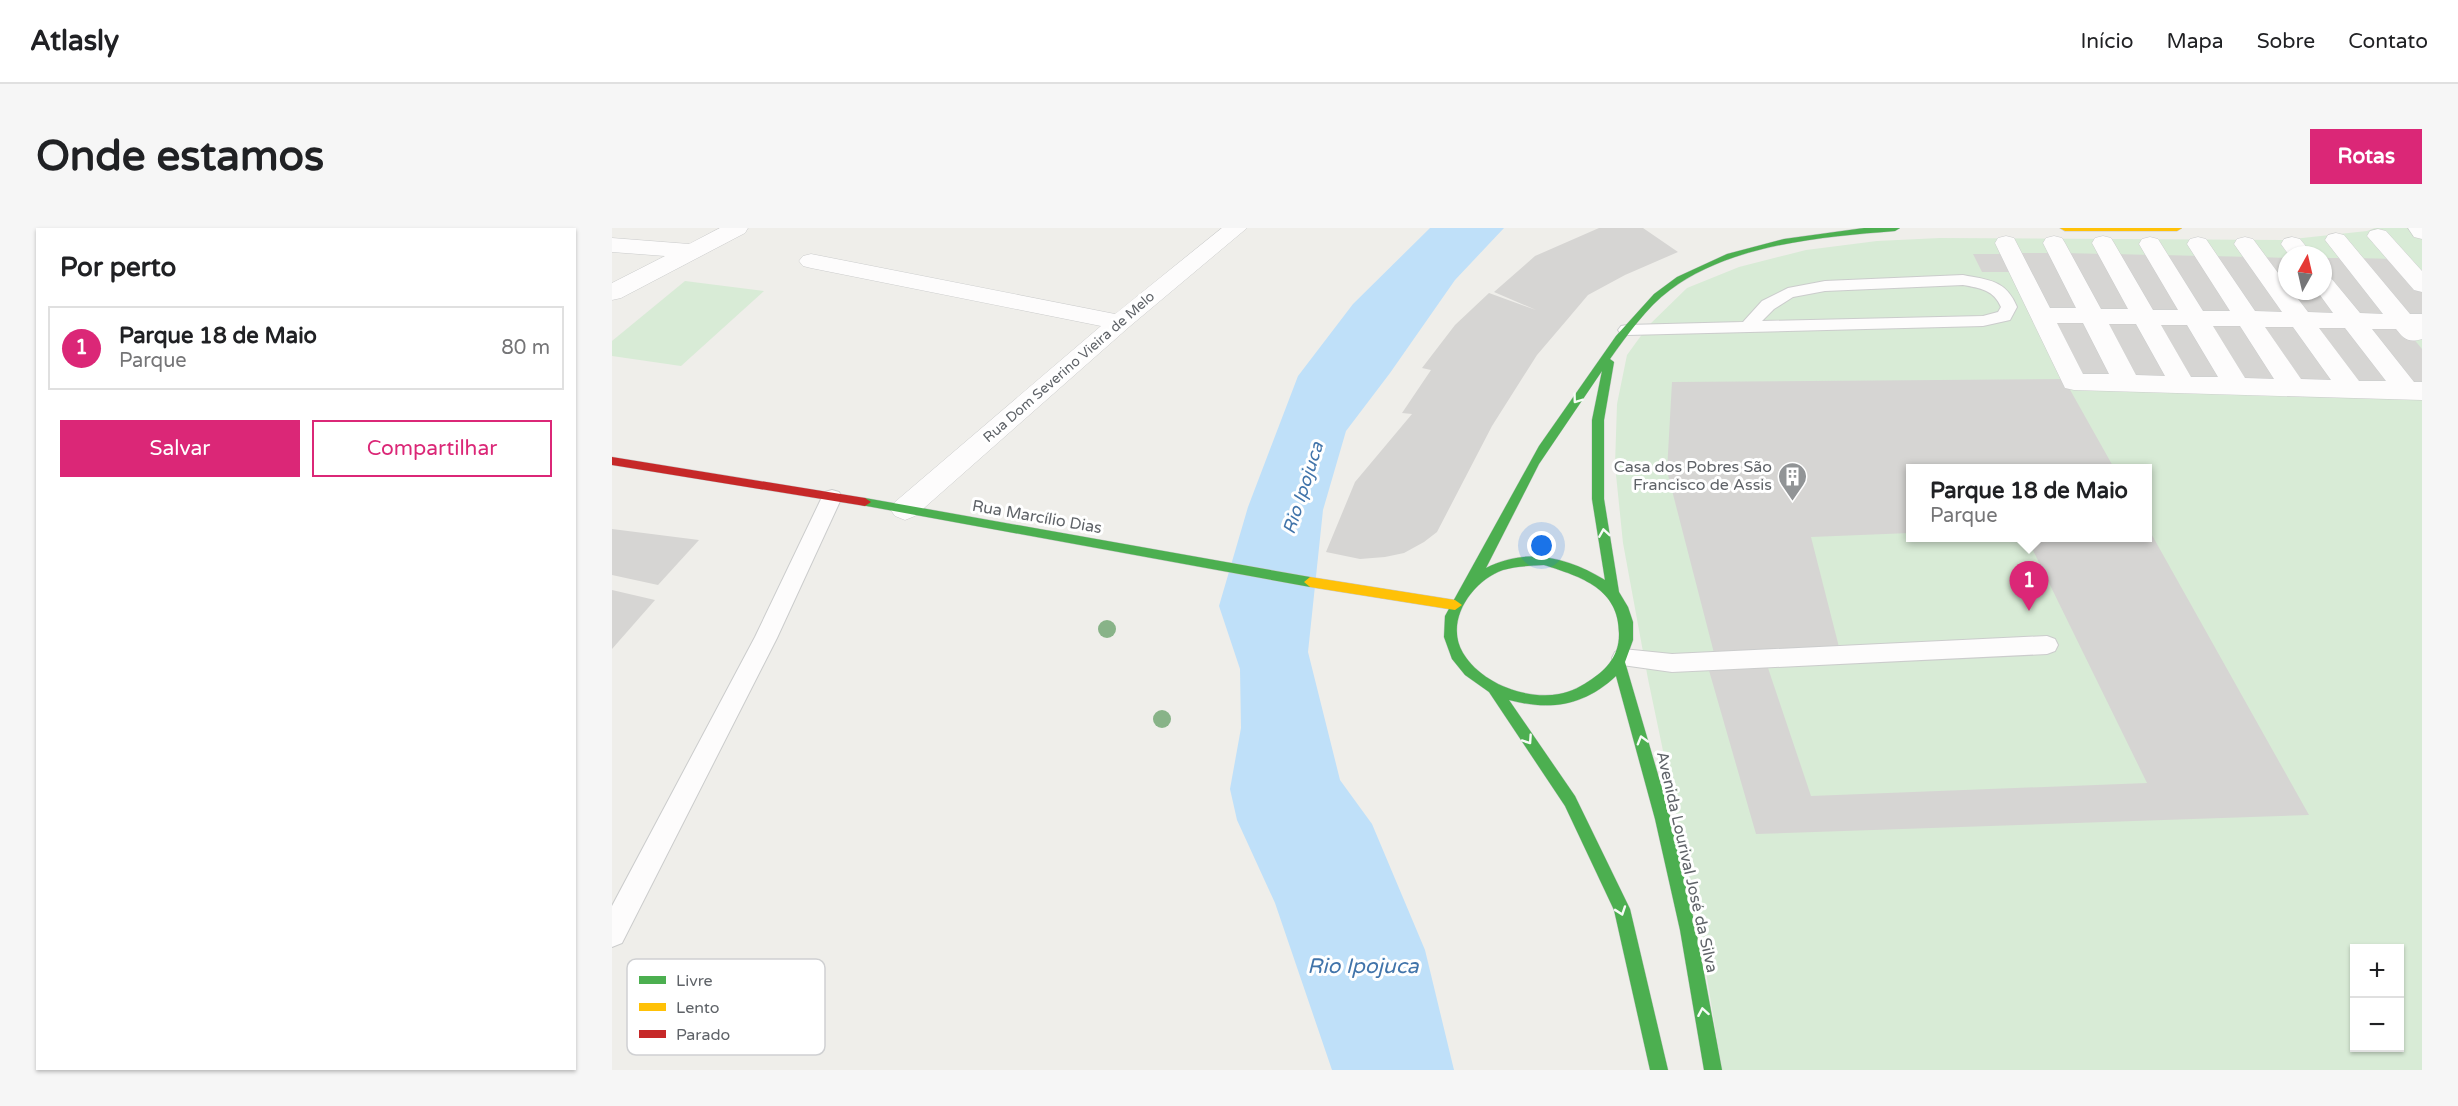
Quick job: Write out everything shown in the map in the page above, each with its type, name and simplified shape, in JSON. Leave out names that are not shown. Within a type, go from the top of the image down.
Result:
[{"type":"street","points":[[612,293],[737,228]]},
{"type":"street","name":"Rua Dom Severino Vieira de Melo","points":[[904,509],[1120,322],[1236,228]]},
{"type":"street","points":[[1471,584],[1522,484],[1563,417],[1649,302],[1679,279],[1774,243],[1842,232],[1895,228]]},
{"type":"street","points":[[2127,383],[2092,316],[2059,236],[2177,228]]},
{"type":"street","points":[[2419,228],[2422,231]]},
{"type":"street","points":[[2378,236],[2422,285]]},
{"type":"street","points":[[2336,240],[2413,322],[2422,344]]},
{"type":"street","points":[[2006,243],[2074,382],[2415,391]]},
{"type":"street","points":[[2103,243],[2182,385]]},
{"type":"street","points":[[2150,244],[2237,386]]},
{"type":"street","points":[[2198,244],[2293,388]]},
{"type":"street","points":[[2245,244],[2350,389]]},
{"type":"street","points":[[612,245],[689,251]]},
{"type":"street","points":[[811,261],[1120,322]]},
{"type":"street","points":[[2332,295],[2352,321],[2415,391]]},
{"type":"street","points":[[2042,315],[2413,322]]},
{"type":"street","points":[[1611,351],[1598,420],[1598,499],[1613,591]]},
{"type":"street","name":"Rua Marcílio Dias","points":[[612,461],[904,509],[1344,588],[1455,605]]},
{"type":"street","name":"Avenida Lourival José da Silva","points":[[1544,560],[1569,565],[1594,575],[1613,591],[1624,608],[1629,627],[1628,646],[1621,661],[1602,682],[1580,694],[1552,701],[1523,700],[1496,692],[1471,675],[1455,653],[1450,629],[1455,605],[1471,584],[1491,570],[1516,562],[1544,560]]},
{"type":"street","name":"Avenida Lourival José da Silva","points":[[1621,661],[1663,819],[1688,930],[1713,1070]]},
{"type":"street","name":"Avenida Lourival José da Silva","points":[[1496,692],[1570,801],[1622,909],[1659,1070]]},
{"type":"lane","points":[[1627,330],[1747,328],[1983,321],[2004,316],[2009,307],[2004,295],[1990,285],[1963,280],[1824,286],[1788,293],[1768,305],[1747,328]]},
{"type":"lane","points":[[612,934],[766,638],[832,497]]},
{"type":"lane","points":[[1621,661],[1672,663],[2047,645]]},
{"type":"green space","points":[[2375,228],[2422,228],[2422,1070],[1722,1070],[1694,899],[1648,679],[1623,543],[1615,465],[1617,404],[1627,355],[1648,326],[1687,288],[1739,267],[1806,250],[1877,241],[1940,238],[2283,240],[2367,231]]},
{"type":"green space","points":[[685,281],[764,291],[681,366],[612,356],[612,341]]},
{"type":"water","name":"Rio Ipojuca","points":[[1430,228],[1504,228],[1455,280],[1346,431],[1323,510],[1308,652],[1340,780],[1372,824],[1425,950],[1454,1070],[1332,1070],[1275,903],[1237,820],[1230,789],[1241,728],[1240,669],[1219,606],[1248,507],[1298,376],[1353,304]]},
{"type":"building","points":[[1599,228],[1643,228],[1678,252],[1625,275],[1588,295],[1537,355],[1492,426],[1437,532],[1404,553],[1385,557],[1360,559],[1326,552],[1355,482],[1412,414],[1402,413],[1431,370],[1422,368],[1455,325],[1489,293],[1536,310],[1494,292],[1535,256]]},
{"type":"building","points":[[2015,253],[2056,253],[2086,313],[2043,312]]},
{"type":"building","points":[[2064,253],[2105,254],[2139,314],[2095,312]]},
{"type":"building","points":[[1973,254],[2006,254],[2016,272],[1982,272]]},
{"type":"building","points":[[2113,254],[2153,255],[2190,314],[2147,314]]},
{"type":"building","points":[[2162,255],[2202,256],[2242,316],[2199,315]]},
{"type":"building","points":[[2210,256],[2251,257],[2278,295],[2278,300],[2282,300],[2294,317],[2251,316]]},
{"type":"building","points":[[2259,257],[2278,258],[2278,284]]},
{"type":"building","points":[[2332,258],[2348,258],[2397,318],[2354,317],[2332,289]]},
{"type":"building","points":[[2355,258],[2396,259],[2422,289],[2422,318],[2404,318]]},
{"type":"building","points":[[2290,300],[2331,300],[2346,318],[2302,317]]},
{"type":"building","points":[[2045,317],[2088,318],[2122,381],[2076,380]]},
{"type":"building","points":[[2098,318],[2141,319],[2176,382],[2130,381]]},
{"type":"building","points":[[2150,320],[2194,321],[2232,385],[2185,383]]},
{"type":"building","points":[[2255,320],[2299,322],[2343,386],[2296,384]]},
{"type":"building","points":[[2202,321],[2246,322],[2287,386],[2241,385]]},
{"type":"building","points":[[2308,323],[2352,324],[2400,388],[2353,387]]},
{"type":"building","points":[[2359,324],[2403,326],[2422,349],[2422,389],[2407,388]]},
{"type":"building","name":"Casa dos Pobres São Francisco de Assis","points":[[2064,379],[2112,464],[1906,464],[1906,533],[1811,537],[1840,651],[1714,653],[1667,471],[1672,382]]},
{"type":"building","points":[[612,529],[699,540],[658,585],[612,575]]},
{"type":"building","points":[[2152,535],[2309,815],[1756,834],[1708,667],[1767,665],[1811,796],[2147,783],[2029,542],[2152,542]]},
{"type":"building","points":[[612,590],[655,600],[612,649]]},
{"type":"traffic: fast","points":[[1471,584],[1518,492],[1543,449],[1637,316],[1657,296],[1680,279],[1705,266],[1757,248],[1812,237],[1895,228]]},
{"type":"traffic: fast","points":[[1609,362],[1598,420],[1598,499],[1613,591]]},
{"type":"traffic: fast","points":[[865,502],[1310,582]]},
{"type":"traffic: fast","points":[[1544,560],[1590,577],[1603,585],[1622,607],[1626,622],[1626,640],[1623,650],[1619,661],[1608,675],[1579,693],[1565,699],[1550,701],[1507,694],[1487,684],[1469,671],[1457,655],[1450,637],[1452,616],[1463,594],[1479,578],[1504,565],[1544,560]]},
{"type":"traffic: fast","points":[[1619,664],[1663,819],[1688,930],[1713,1070]]},
{"type":"traffic: fast","points":[[1496,692],[1570,801],[1622,909],[1659,1070]]},
{"type":"traffic: slow","points":[[2065,228],[2177,228]]},
{"type":"traffic: slow","points":[[1310,582],[1455,605]]},
{"type":"traffic: jam","points":[[612,461],[865,502]]},
{"type":"place","name":"Casa dos Pobres São Francisco de Assis","points":[[1793,502]]},
{"type":"place","name":"Parque 18 de Maio","points":[[2029,611]]}]
